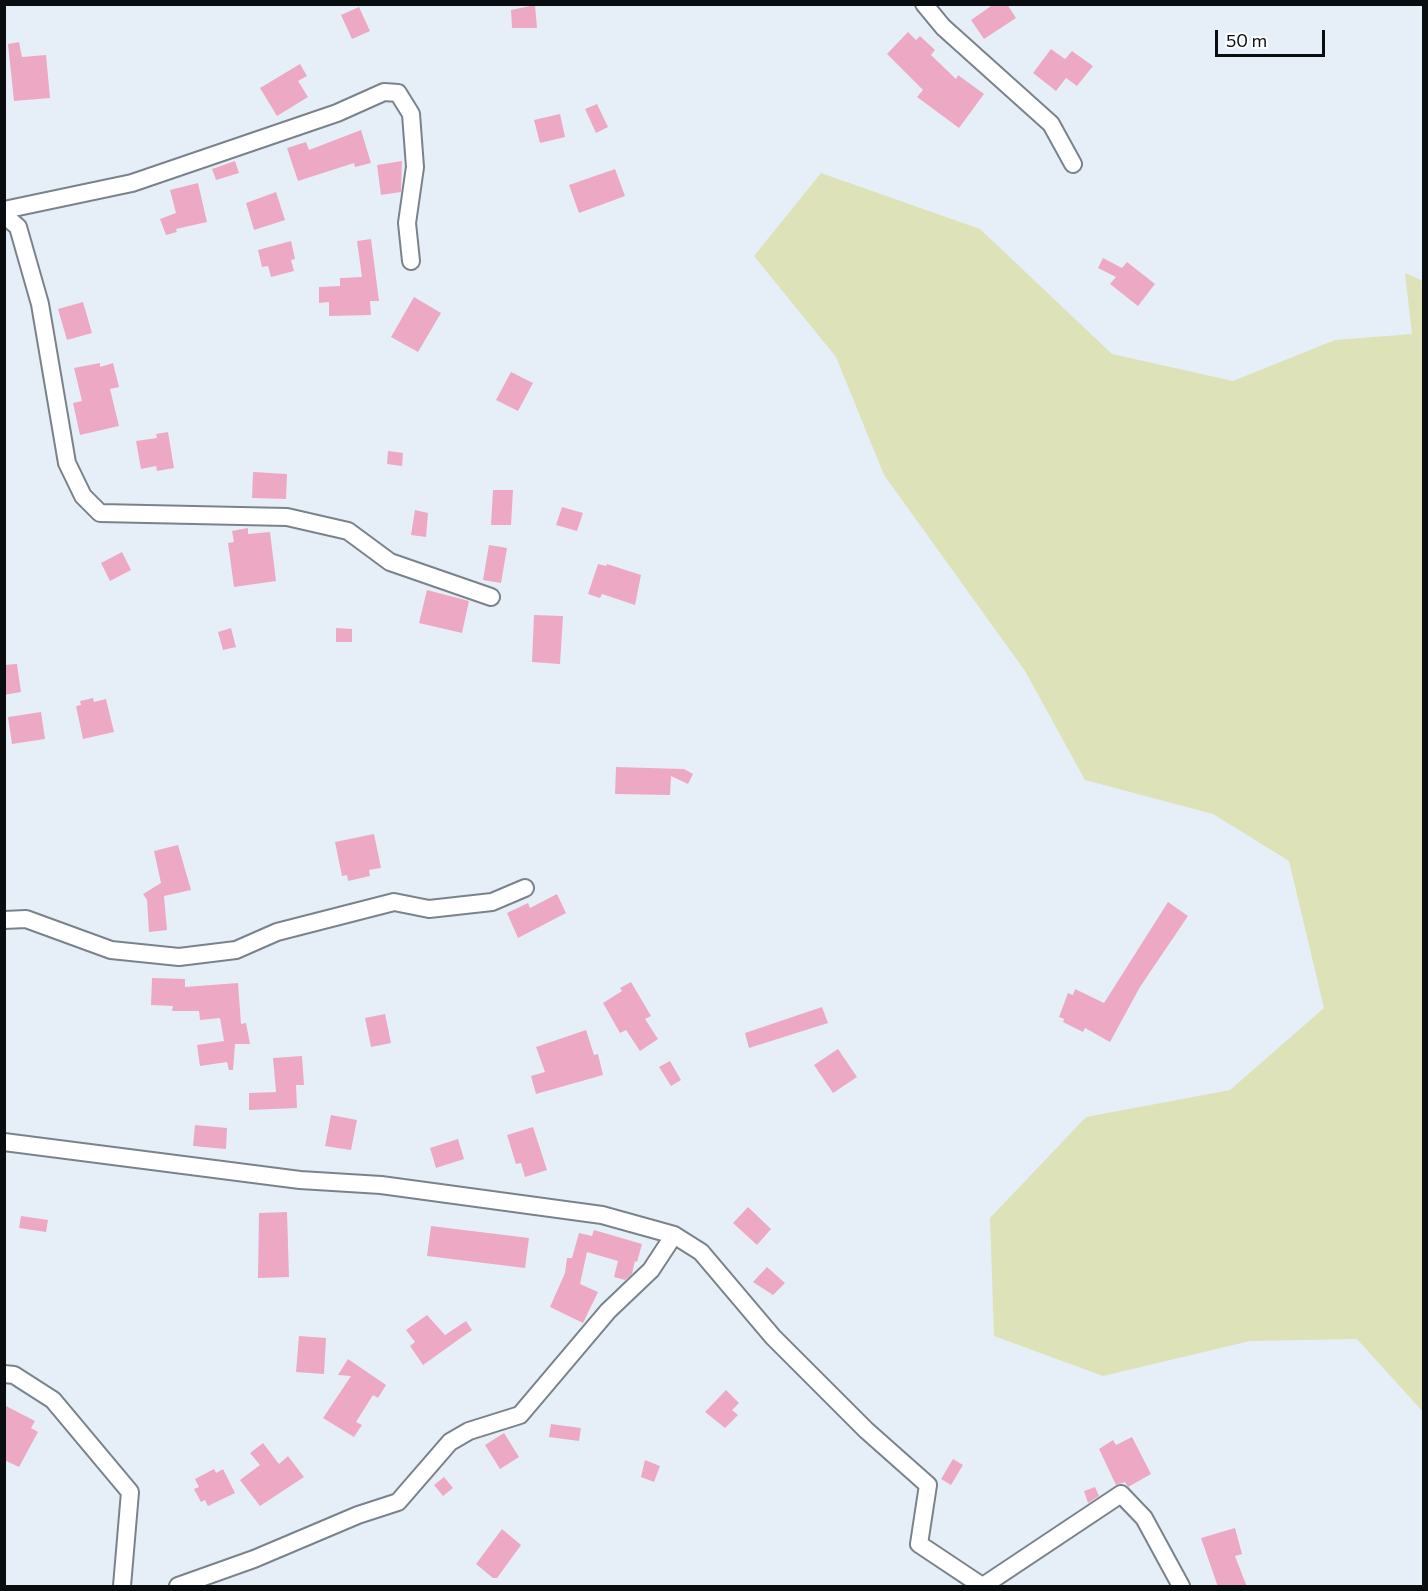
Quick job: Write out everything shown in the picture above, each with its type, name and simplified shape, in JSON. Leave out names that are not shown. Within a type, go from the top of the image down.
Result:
[{"type":"street","points":[[924,4],[943,27],[1051,124],[1073,164]]},
{"type":"street","points":[[4,210],[132,183],[337,113],[384,92],[398,93],[411,114],[415,167],[407,223],[411,261]]},
{"type":"street","points":[[4,215],[18,227],[40,304],[67,464],[83,496],[100,513],[287,517],[348,531],[390,562],[491,597]]},
{"type":"street","points":[[4,920],[26,919],[111,950],[179,957],[236,950],[277,932],[394,902],[429,909],[492,902],[525,888]]},
{"type":"street","points":[[4,1142],[300,1180],[381,1185],[602,1215],[674,1236],[701,1252],[773,1337],[866,1430],[928,1485],[919,1544],[982,1587],[1121,1494],[1144,1518],[1181,1587]]},
{"type":"street","points":[[178,1587],[254,1559],[358,1515],[398,1502],[450,1442],[469,1431],[520,1415],[608,1311],[651,1270],[674,1236]]},
{"type":"street","points":[[4,1374],[14,1375],[53,1400],[130,1492],[122,1587]]},
{"type":"green space","points":[[821,173],[980,229],[1112,354],[1233,381],[1335,340],[1412,334],[1405,273],[1423,281],[1423,1412],[1357,1339],[1250,1341],[1103,1376],[994,1336],[990,1218],[1086,1117],[1230,1090],[1324,1008],[1289,861],[1213,814],[1085,780],[1025,671],[884,475],[836,357],[754,256]]},
{"type":"building","points":[[994,4],[1007,4],[1016,18],[984,39],[971,20]]},
{"type":"building","points":[[535,5],[537,28],[512,28],[511,10]]},
{"type":"building","points":[[359,7],[370,31],[352,39],[341,15]]},
{"type":"building","points":[[908,32],[916,40],[920,36],[935,50],[931,55],[956,79],[958,75],[984,94],[959,128],[917,97],[923,90],[887,54]]},
{"type":"building","points":[[19,42],[22,57],[46,55],[50,98],[14,101],[8,44]]},
{"type":"building","points":[[1051,49],[1065,59],[1072,51],[1093,66],[1077,86],[1066,78],[1056,91],[1033,73]]},
{"type":"building","points":[[300,64],[307,76],[298,81],[308,97],[277,116],[260,88]]},
{"type":"building","points":[[597,104],[608,127],[596,133],[585,109]]},
{"type":"building","points":[[560,114],[565,137],[540,143],[534,120]]},
{"type":"building","points":[[361,130],[371,163],[355,167],[354,163],[298,181],[287,148],[306,142],[309,150]]},
{"type":"building","points":[[235,161],[239,173],[216,180],[212,169]]},
{"type":"building","points":[[402,161],[401,192],[381,195],[377,165]]},
{"type":"building","points":[[615,169],[625,196],[579,213],[569,185]]},
{"type":"building","points":[[198,183],[207,222],[176,229],[177,232],[166,235],[160,219],[176,213],[170,190]]},
{"type":"building","points":[[276,192],[285,220],[254,230],[246,203]]},
{"type":"building","points":[[371,239],[379,301],[370,301],[371,315],[329,316],[329,302],[319,303],[319,287],[340,286],[340,278],[362,277],[357,241]]},
{"type":"building","points":[[291,241],[295,259],[291,260],[294,271],[271,277],[268,266],[262,267],[258,250]]},
{"type":"building","points":[[1103,258],[1122,268],[1127,262],[1155,284],[1138,306],[1110,284],[1116,277],[1098,268]]},
{"type":"building","points":[[414,297],[441,313],[418,352],[391,337]]},
{"type":"building","points":[[83,302],[92,333],[67,340],[58,309]]},
{"type":"building","points":[[100,363],[100,367],[113,363],[119,387],[110,389],[119,426],[80,435],[73,403],[82,401],[74,368]]},
{"type":"building","points":[[511,372],[533,383],[518,411],[496,400]]},
{"type":"building","points":[[168,432],[174,468],[157,471],[156,466],[141,469],[136,441],[157,438],[156,434]]},
{"type":"building","points":[[388,451],[403,453],[402,466],[387,464]]},
{"type":"building","points":[[253,472],[287,474],[286,499],[252,498]]},
{"type":"building","points":[[493,490],[513,490],[511,525],[491,525]]},
{"type":"building","points":[[562,507],[583,513],[577,531],[556,525]]},
{"type":"building","points":[[415,510],[428,513],[426,537],[411,535]]},
{"type":"building","points":[[248,528],[248,534],[270,532],[276,581],[234,587],[228,543],[234,542],[232,531]]},
{"type":"building","points":[[489,545],[507,548],[501,583],[483,580]]},
{"type":"building","points":[[122,552],[131,570],[110,581],[101,563]]},
{"type":"building","points":[[598,564],[606,566],[607,564],[641,575],[635,605],[602,594],[600,598],[588,594]]},
{"type":"building","points":[[427,590],[469,601],[462,633],[419,623]]},
{"type":"building","points":[[534,615],[563,616],[560,664],[532,662]]},
{"type":"building","points":[[231,628],[236,647],[223,650],[218,632]]},
{"type":"building","points":[[336,628],[352,629],[352,642],[336,642]]},
{"type":"building","points":[[17,664],[21,692],[4,695],[4,665]]},
{"type":"building","points":[[93,698],[94,702],[106,699],[114,732],[83,739],[76,706],[81,705],[80,701]]},
{"type":"building","points":[[41,712],[45,739],[12,744],[8,717]]},
{"type":"building","points":[[616,767],[684,769],[693,774],[688,784],[671,776],[670,795],[615,794]]},
{"type":"building","points":[[374,834],[381,868],[369,870],[370,876],[348,881],[347,875],[342,876],[335,842]]},
{"type":"building","points":[[178,845],[191,890],[164,896],[167,930],[149,932],[147,900],[143,894],[161,883],[154,851]]},
{"type":"building","points":[[557,894],[566,913],[518,938],[507,913],[528,903],[530,908]]},
{"type":"building","points":[[1168,902],[1188,916],[1140,987],[1110,1042],[1085,1028],[1083,1032],[1063,1022],[1064,1019],[1059,1017],[1068,993],[1073,995],[1075,989],[1104,1003]]},
{"type":"building","points":[[152,978],[185,979],[185,987],[238,983],[241,1024],[246,1023],[250,1044],[235,1044],[233,1070],[229,1070],[227,1062],[200,1066],[197,1045],[224,1041],[220,1018],[200,1020],[199,1011],[172,1011],[173,1006],[151,1005]]},
{"type":"building","points":[[631,982],[651,1016],[645,1019],[658,1039],[640,1051],[626,1030],[620,1033],[603,1003],[622,991],[620,988]]},
{"type":"building","points":[[822,1007],[828,1023],[749,1048],[745,1033]]},
{"type":"building","points":[[385,1014],[391,1043],[371,1047],[365,1018]]},
{"type":"building","points":[[586,1030],[594,1055],[598,1054],[603,1075],[536,1094],[531,1076],[545,1072],[536,1047]]},
{"type":"building","points":[[838,1049],[857,1077],[833,1093],[814,1065]]},
{"type":"building","points":[[302,1056],[304,1085],[296,1085],[297,1108],[249,1110],[249,1093],[276,1092],[273,1058]]},
{"type":"building","points":[[670,1061],[681,1080],[671,1086],[659,1067]]},
{"type":"building","points":[[331,1115],[357,1120],[351,1150],[325,1146]]},
{"type":"building","points":[[195,1125],[227,1128],[226,1149],[193,1146]]},
{"type":"building","points":[[533,1127],[547,1170],[525,1177],[521,1163],[516,1164],[507,1135]]},
{"type":"building","points":[[458,1139],[464,1159],[436,1168],[430,1148]]},
{"type":"building","points":[[748,1207],[771,1229],[757,1245],[733,1223]]},
{"type":"building","points":[[287,1212],[289,1277],[258,1278],[259,1213]]},
{"type":"building","points":[[21,1216],[48,1220],[46,1232],[19,1228]]},
{"type":"building","points":[[431,1226],[529,1238],[525,1268],[427,1256]]},
{"type":"building","points":[[594,1230],[642,1244],[632,1274],[625,1280],[614,1277],[618,1261],[587,1252],[580,1284],[598,1292],[583,1323],[550,1307],[565,1273],[567,1258],[572,1258],[579,1233],[592,1236]]},
{"type":"building","points":[[767,1267],[785,1283],[773,1295],[753,1282]]},
{"type":"building","points":[[427,1315],[445,1335],[466,1321],[472,1330],[423,1365],[410,1346],[415,1342],[406,1330]]},
{"type":"building","points":[[299,1336],[326,1338],[324,1374],[296,1372]]},
{"type":"building","points":[[348,1359],[386,1385],[378,1398],[373,1395],[356,1422],[362,1425],[354,1437],[323,1418],[351,1376],[338,1375]]},
{"type":"building","points":[[726,1390],[739,1403],[732,1410],[738,1415],[725,1428],[705,1412]]},
{"type":"building","points":[[4,1405],[35,1421],[31,1428],[38,1432],[19,1467],[4,1460]]},
{"type":"building","points":[[551,1424],[581,1428],[579,1441],[549,1437]]},
{"type":"building","points":[[504,1433],[519,1457],[500,1469],[485,1445]]},
{"type":"building","points":[[1132,1437],[1151,1474],[1128,1487],[1125,1482],[1116,1485],[1099,1449],[1113,1440],[1116,1445]]},
{"type":"building","points":[[263,1443],[279,1464],[288,1456],[304,1477],[260,1506],[240,1480],[260,1465],[250,1453]]},
{"type":"building","points":[[953,1459],[963,1465],[951,1485],[941,1479]]},
{"type":"building","points":[[645,1460],[660,1466],[654,1482],[641,1477]]},
{"type":"building","points":[[214,1469],[216,1473],[223,1469],[235,1493],[208,1506],[205,1500],[201,1502],[194,1489],[199,1487],[195,1479]]},
{"type":"building","points":[[444,1477],[453,1488],[443,1496],[434,1485]]},
{"type":"building","points":[[1095,1487],[1099,1496],[1088,1503],[1084,1491]]},
{"type":"building","points":[[1235,1528],[1242,1554],[1235,1556],[1247,1587],[1218,1587],[1201,1538]]},
{"type":"building","points":[[502,1529],[521,1545],[497,1578],[493,1578],[476,1564]]}]
